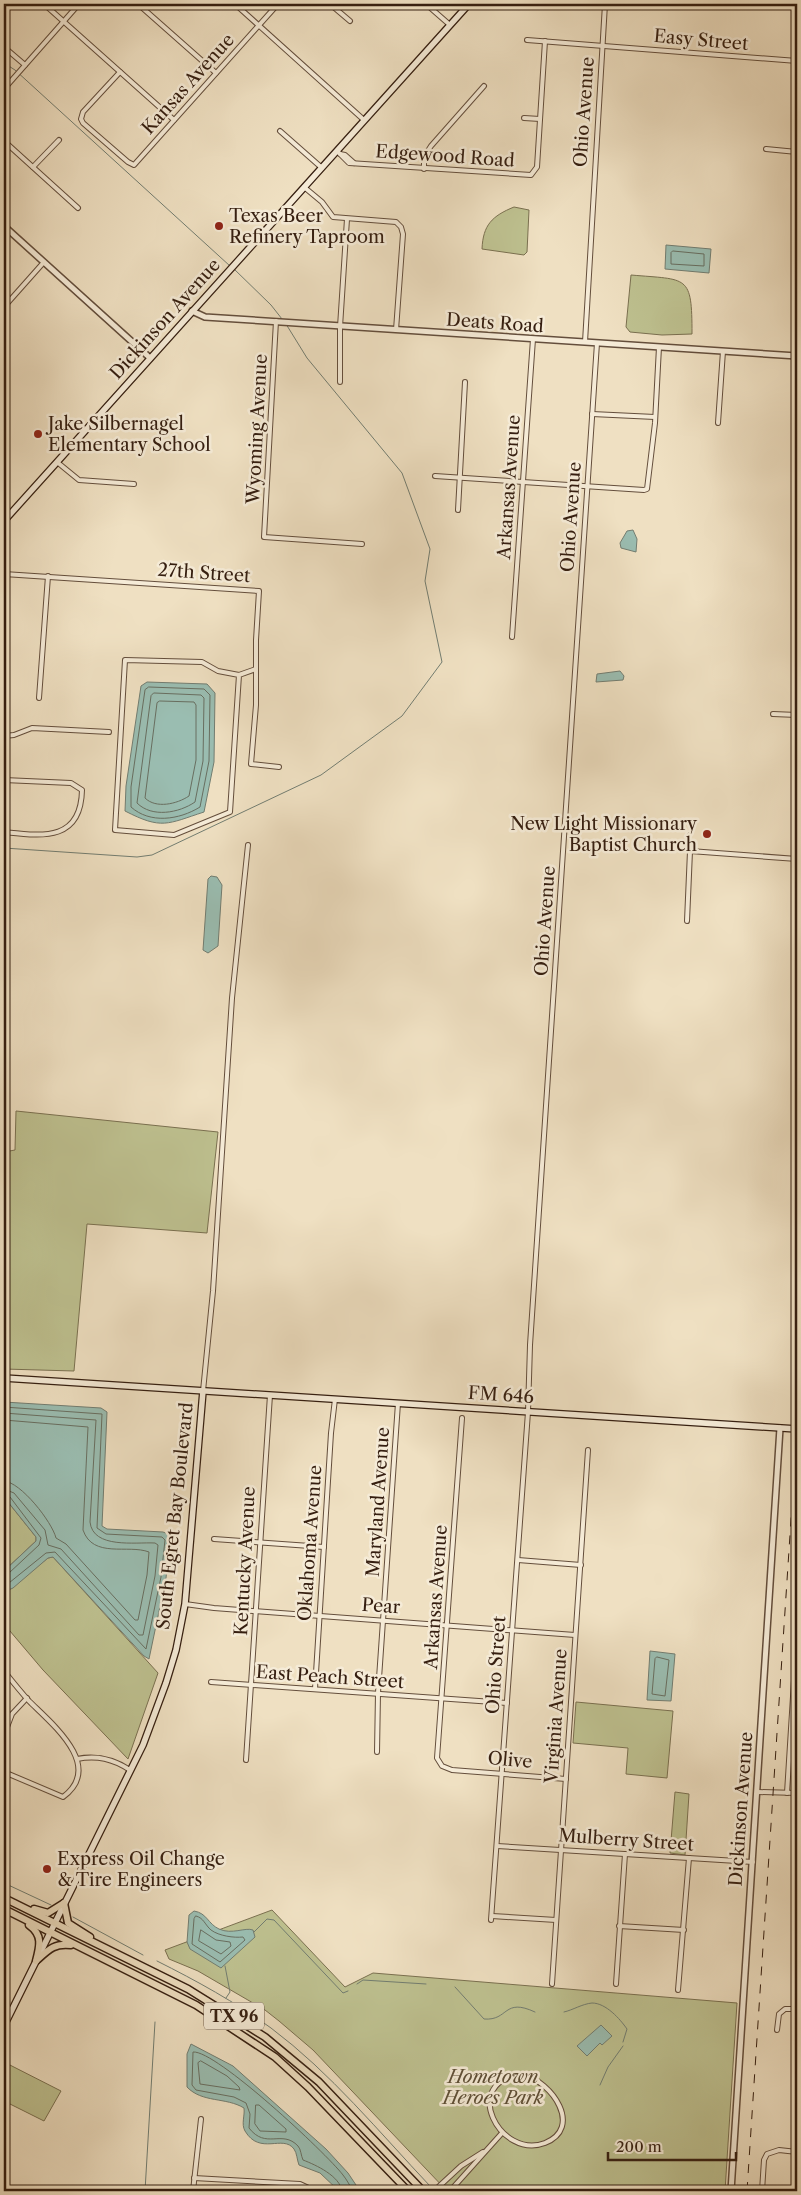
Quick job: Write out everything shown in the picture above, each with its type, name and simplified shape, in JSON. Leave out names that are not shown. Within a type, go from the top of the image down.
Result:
[{"type":"main road","name":"Dickinson Avenue","points":[[4,521],[304,187],[339,153],[364,120],[469,4]]},
{"type":"main road","name":"FM 646","points":[[4,1378],[797,1429]]},
{"type":"main road","name":"South Egret Bay Boulevard","points":[[4,2026],[130,1770],[155,1717],[166,1683],[176,1650],[185,1604],[203,1391]]},
{"type":"main road","points":[[4,1894],[45,1912],[53,1911],[64,1903],[68,1923],[103,1947]]},
{"type":"main road","name":"TX 96","points":[[4,1898],[212,2003],[264,2037],[319,2082],[422,2191]]},
{"type":"main road","name":"TX 96","points":[[4,1909],[196,2005],[275,2056],[408,2191]]},
{"type":"main road","points":[[16,1916],[39,1934],[40,1945],[36,1961]]},
{"type":"main road","points":[[36,1961],[57,1944],[78,1946]]},
{"type":"street","points":[[44,4],[174,120]]},
{"type":"street","points":[[4,89],[79,4]]},
{"type":"street","points":[[138,4],[216,73]]},
{"type":"street","points":[[235,4],[364,120]]},
{"type":"street","name":"Kansas Avenue","points":[[120,72],[82,114],[82,123],[134,165],[278,4]]},
{"type":"street","points":[[330,4],[350,21]]},
{"type":"street","name":"Ohio Avenue","points":[[528,1412],[530,1345],[597,343],[584,342],[605,4]]},
{"type":"street","points":[[429,5],[450,25]]},
{"type":"street","name":"Easy Street","points":[[527,40],[797,61]]},
{"type":"street","points":[[524,118],[540,119],[545,41]]},
{"type":"street","points":[[4,47],[25,65]]},
{"type":"street","points":[[424,169],[424,157],[431,146],[484,86]]},
{"type":"street","name":"Edgewood Road","points":[[339,153],[349,164],[528,176],[533,174],[537,167],[540,119]]},
{"type":"street","points":[[280,131],[322,168]]},
{"type":"street","points":[[4,140],[78,208]]},
{"type":"street","points":[[33,167],[59,140]]},
{"type":"street","points":[[766,148],[797,152]]},
{"type":"street","points":[[304,187],[322,202],[333,217],[396,222],[401,227],[403,234],[396,330]]},
{"type":"street","points":[[340,382],[340,326],[347,219]]},
{"type":"street","points":[[4,226],[150,358]]},
{"type":"street","points":[[4,307],[44,262]]},
{"type":"street","name":"Deats Road","points":[[192,311],[205,317],[797,356]]},
{"type":"street","name":"Wyoming Avenue","points":[[277,321],[264,537],[362,544]]},
{"type":"street","name":"Arkansas Avenue","points":[[512,637],[533,339]]},
{"type":"street","points":[[435,476],[647,489],[655,417],[659,347]]},
{"type":"street","points":[[718,424],[723,351]]},
{"type":"street","points":[[458,510],[465,382]]},
{"type":"street","points":[[592,414],[655,417]]},
{"type":"street","points":[[57,462],[79,480],[134,484]]},
{"type":"street","name":"27th Street","points":[[4,574],[259,591],[256,705],[250,764],[279,767]]},
{"type":"street","points":[[39,698],[48,576]]},
{"type":"street","points":[[239,675],[230,812],[174,835],[115,830],[125,660],[202,662],[218,671],[239,675],[256,669]]},
{"type":"street","points":[[773,714],[797,715]]},
{"type":"street","points":[[4,736],[14,736],[32,728],[109,732]]},
{"type":"street","points":[[4,780],[71,783],[82,790],[78,812],[66,828],[55,834],[44,836],[4,832]]},
{"type":"street","points":[[203,1391],[213,1291],[232,998],[248,845]]},
{"type":"street","points":[[687,921],[690,852],[797,859]]},
{"type":"street","name":"Kentucky Avenue","points":[[246,1760],[270,1395]]},
{"type":"street","name":"Oklahoma Avenue","points":[[315,1690],[335,1399]]},
{"type":"street","name":"Maryland Avenue","points":[[377,1752],[378,1694],[398,1403]]},
{"type":"street","name":"Ohio Street","points":[[528,1412],[492,1918],[556,1920]]},
{"type":"street","name":"Arkansas Avenue","points":[[452,1770],[442,1766],[437,1758],[462,1418]]},
{"type":"street","name":"Dickinson Avenue","points":[[731,2191],[780,1428]]},
{"type":"street","name":"Virginia Avenue","points":[[552,1984],[588,1450]]},
{"type":"street","points":[[214,1540],[324,1547]]},
{"type":"street","points":[[518,1560],[581,1564]]},
{"type":"street","name":"Pear","points":[[185,1604],[575,1635]]},
{"type":"street","points":[[787,1793],[797,1632]]},
{"type":"street","points":[[4,1671],[74,1749],[78,1772],[66,1795],[59,1797],[4,1772]]},
{"type":"street","name":"East Peach Street","points":[[211,1682],[507,1702]]},
{"type":"street","points":[[4,1735],[12,1714],[27,1698]]},
{"type":"street","points":[[77,1759],[99,1757],[116,1762],[130,1770]]},
{"type":"street","name":"Olive","points":[[452,1770],[566,1779]]},
{"type":"street","points":[[758,1792],[797,1793]]},
{"type":"street","name":"Mulberry Street","points":[[497,1846],[753,1862]]},
{"type":"street","points":[[616,1984],[624,1854]]},
{"type":"street","points":[[678,1990],[689,1858]]},
{"type":"street","points":[[619,1926],[684,1930]]},
{"type":"street","points":[[777,2030],[779,2014],[786,2009],[797,2009]]},
{"type":"street","points":[[522,2074],[540,2082],[551,2090],[560,2105],[562,2119],[558,2131],[552,2138],[544,2144],[528,2145],[515,2141],[502,2133],[493,2119],[490,2107],[492,2092],[496,2084],[508,2077],[522,2074]]},
{"type":"street","points":[[193,2191],[201,2119]]},
{"type":"street","points":[[450,2191],[472,2169],[483,2152],[502,2133]]},
{"type":"street","points":[[762,2191],[764,2160],[768,2154],[774,2150],[797,2152]]},
{"type":"street","points":[[434,2191],[466,2162],[483,2152]]},
{"type":"street","points":[[451,2175],[458,2183]]},
{"type":"street","points":[[194,2178],[300,2184],[315,2191]]},
{"type":"green space","points":[[514,207],[529,210],[527,252],[524,255],[482,249],[484,234],[490,222]]},
{"type":"green space","points":[[631,275],[665,278],[683,284],[688,290],[690,300],[692,334],[662,335],[630,332],[626,327]]},
{"type":"green space","points":[[16,1111],[218,1132],[207,1233],[87,1224],[74,1371],[4,1369],[4,1152],[15,1150]]},
{"type":"green space","points":[[4,1497],[36,1537],[36,1541],[4,1571]]},
{"type":"green space","points":[[53,1557],[158,1673],[128,1759],[43,1670],[4,1624],[4,1592],[48,1558]]},
{"type":"green space","points":[[576,1702],[673,1711],[667,1778],[626,1774],[628,1748],[573,1743]]},
{"type":"green space","points":[[675,1792],[689,1794],[685,1855],[670,1853]]},
{"type":"green space","name":"Hometown Heroes Park","points":[[272,1910],[345,1987],[373,1973],[737,2003],[725,2191],[447,2191],[313,2050],[265,2010],[198,1971],[169,1959],[165,1950]]},
{"type":"green space","points":[[4,2062],[61,2091],[44,2121],[4,2101]]},
{"type":"water","points":[[666,245],[711,249],[709,273],[665,269]]},
{"type":"water","points":[[633,530],[637,539],[636,552],[621,548],[620,543],[627,531]]},
{"type":"water","points":[[620,671],[624,676],[623,680],[596,682],[597,674]]},
{"type":"water","points":[[147,682],[207,684],[215,693],[214,762],[204,812],[172,822],[156,823],[125,811],[126,786],[141,686]]},
{"type":"water","points":[[211,876],[217,877],[222,885],[218,946],[208,953],[203,950],[208,879]]},
{"type":"water","points":[[4,1402],[101,1408],[107,1412],[102,1526],[107,1529],[163,1532],[168,1534],[170,1539],[166,1578],[149,1659],[144,1656],[53,1557],[48,1558],[13,1588],[4,1592],[4,1571],[36,1541],[36,1537],[4,1497]]},
{"type":"water","points":[[650,1651],[675,1654],[671,1701],[647,1700]]},
{"type":"water","points":[[194,1911],[205,1916],[219,1929],[233,1931],[250,1929],[253,1930],[255,1937],[221,1968],[190,1949],[187,1942],[189,1915]]},
{"type":"water","points":[[601,2025],[612,2036],[602,2045],[600,2043],[587,2056],[577,2046]]},
{"type":"water","points":[[191,2044],[233,2066],[326,2149],[348,2173],[360,2191],[339,2191],[320,2173],[299,2165],[294,2149],[289,2145],[284,2143],[264,2144],[251,2138],[244,2128],[244,2108],[230,2102],[207,2098],[187,2087],[187,2054]]},
{"type":"waterway","points":[[4,63],[15,70],[230,266]]},
{"type":"waterway","points":[[233,268],[271,305],[282,319]]},
{"type":"waterway","points":[[4,848],[137,857],[152,855],[321,775],[402,716],[442,662],[425,581],[430,549],[402,473],[307,358],[286,324]]},
{"type":"waterway","points":[[4,1883],[51,1905]]},
{"type":"waterway","points":[[73,1917],[143,1955]]},
{"type":"waterway","points":[[254,1932],[267,1919],[274,1920],[343,1993],[348,1991]]},
{"type":"waterway","points":[[157,1961],[230,2001],[257,2018],[293,2045],[354,2104],[430,2186]]},
{"type":"waterway","points":[[225,1966],[230,1992],[226,1998]]},
{"type":"waterway","points":[[357,1984],[363,1980],[426,1984]]},
{"type":"waterway","points":[[455,1987],[484,2019],[498,2017],[511,2008],[517,2007],[535,2012]]},
{"type":"waterway","points":[[564,2012],[592,2003],[602,2006],[617,2016],[627,2029],[623,2042]]},
{"type":"waterway","points":[[145,2191],[155,2022]]},
{"type":"waterway","points":[[600,2085],[608,2067],[623,2046]]},
{"type":"railway","points":[[747,2191],[797,1428]]},
{"type":"place","name":"Texas Beer Refinery Taproom","points":[[219,226]]},
{"type":"place","name":"Jake Silbernagel Elementary School","points":[[38,434]]},
{"type":"place","name":"New Light Missionary Baptist Church","points":[[707,834]]},
{"type":"place","name":"Express Oil Change & Tire Engineers","points":[[47,1869]]}]
